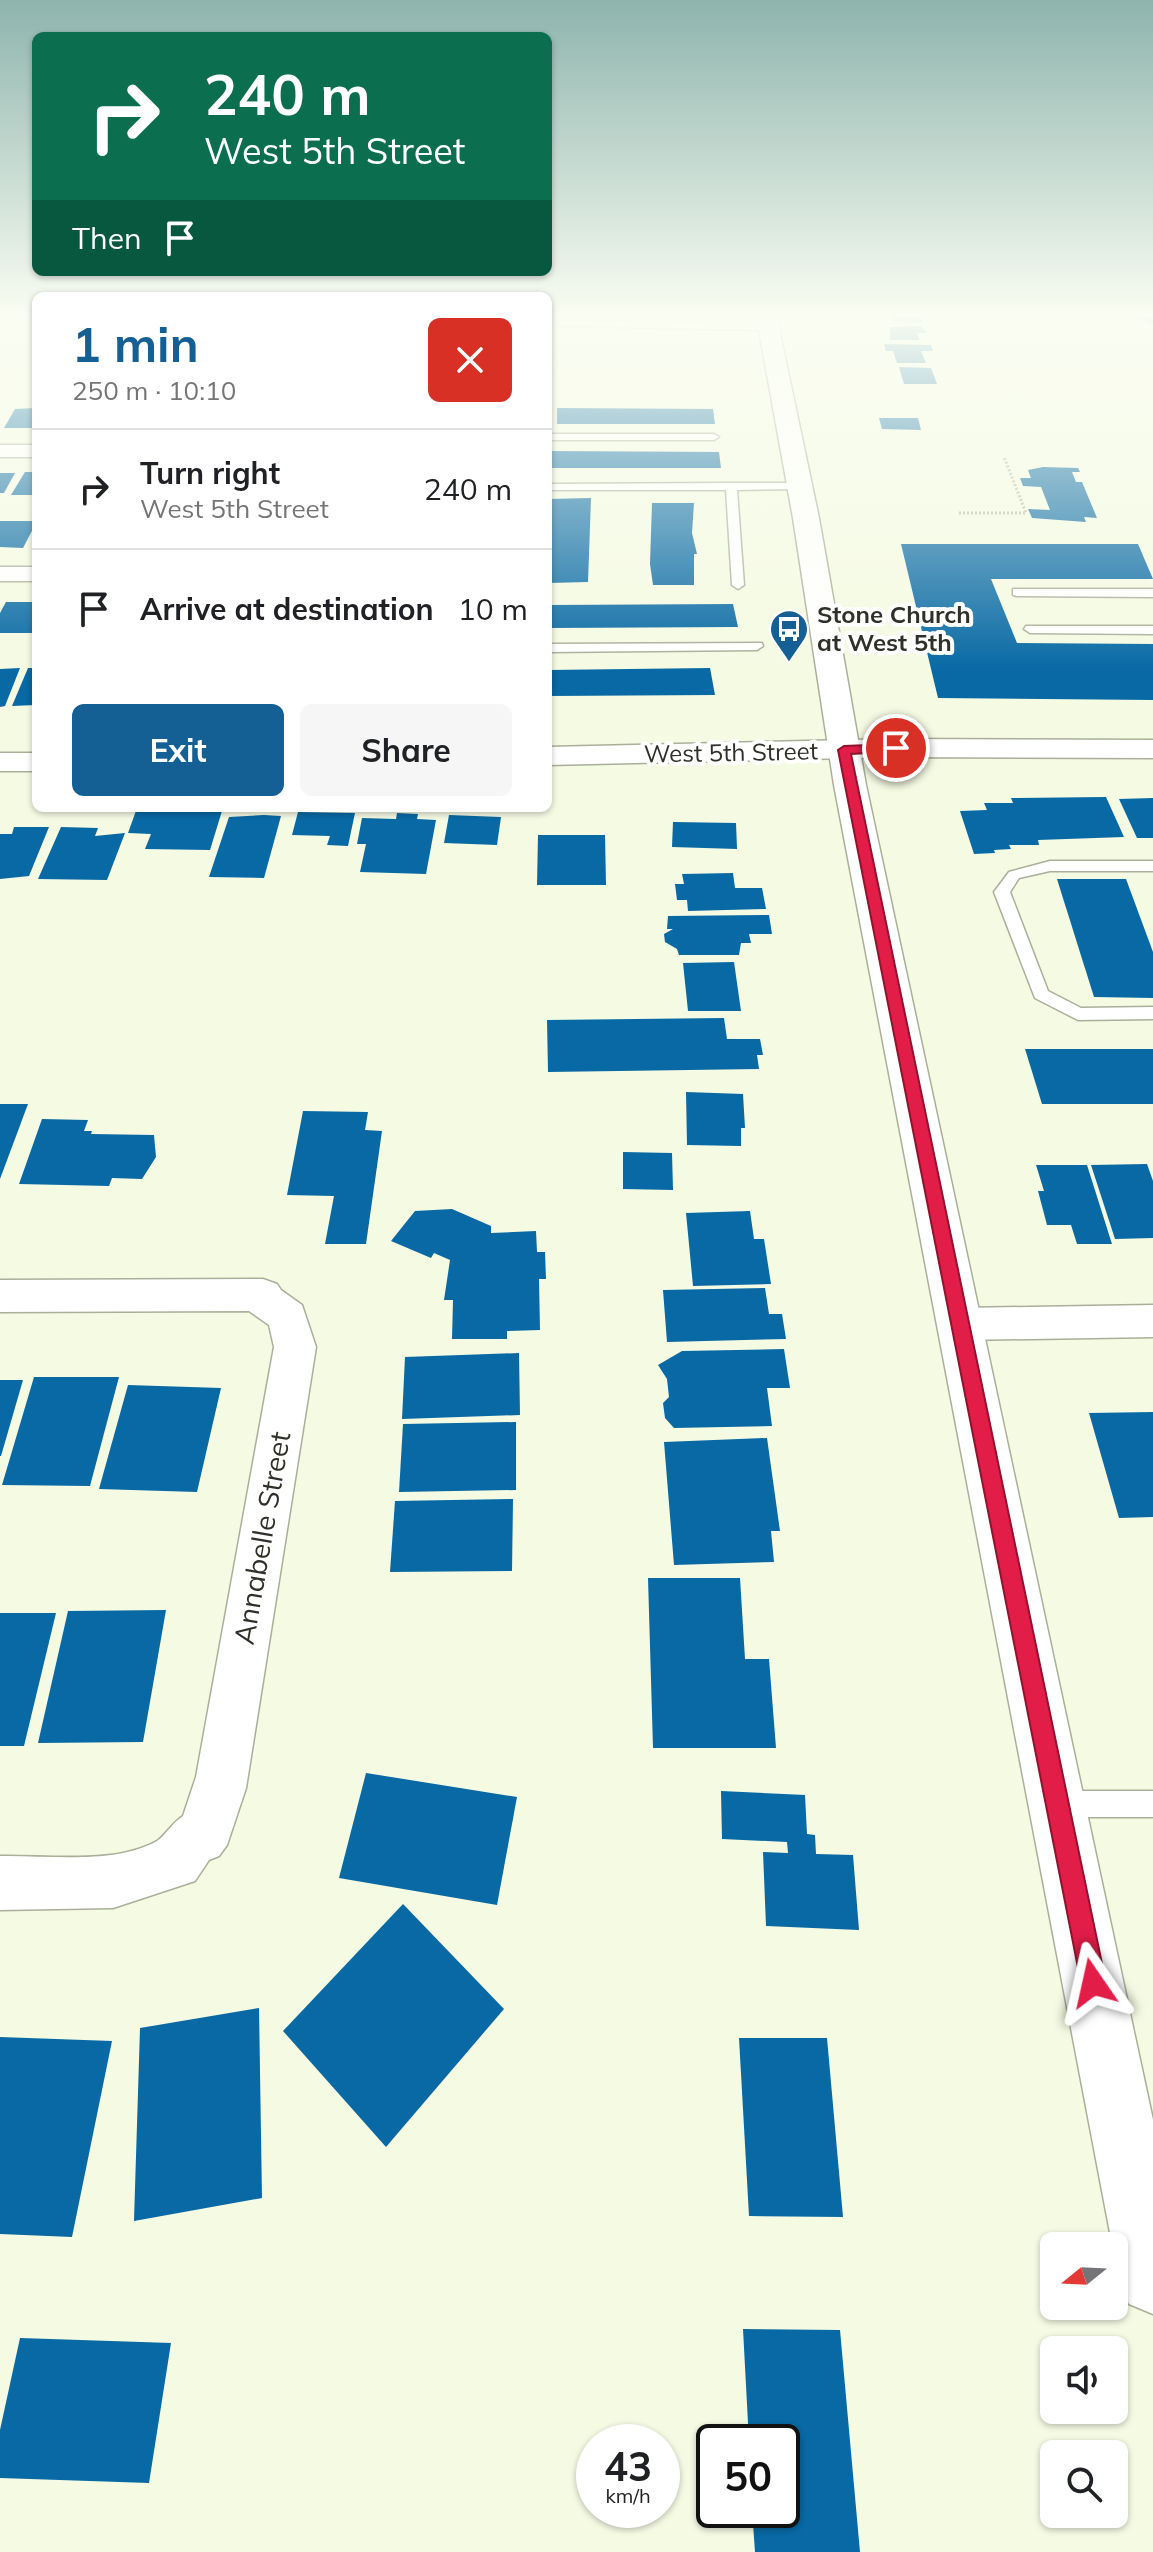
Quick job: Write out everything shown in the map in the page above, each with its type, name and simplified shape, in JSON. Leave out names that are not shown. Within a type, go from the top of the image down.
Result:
[{"type":"main road","points":[[790,433],[844,750],[1153,2280]]},
{"type":"main road","name":"West 5th Street","points":[[552,756],[844,750],[1153,749]]},
{"type":"main road","points":[[0,762],[32,762]]},
{"type":"street","points":[[0,451],[32,451]]},
{"type":"street","points":[[0,574],[32,574]]},
{"type":"street","name":"Annabelle Street","points":[[0,1296],[263,1295],[264,1300],[288,1316],[295,1347],[220,1788],[212,1799],[208,1826],[200,1837],[191,1840],[176,1862],[113,1881],[0,1883]]},
{"type":"street","points":[[962,1324],[1153,1321]]},
{"type":"lane","points":[[552,437],[714,437]]},
{"type":"lane","points":[[731,485],[738,585]]},
{"type":"lane","points":[[552,487],[800,486]]},
{"type":"lane","points":[[1017,592],[1153,593]]},
{"type":"lane","points":[[1030,629],[1153,630]]},
{"type":"lane","points":[[552,648],[757,646]]},
{"type":"lane","points":[[1153,866],[1050,866],[1014,875],[1002,892],[1041,994],[1078,1014],[1153,1013]]},
{"type":"lane","points":[[1058,1804],[1153,1804]]},
{"type":"path","points":[[959,513],[1026,513],[1004,457]]},
{"type":"building","points":[[552,451],[719,452],[721,468],[552,468]]},
{"type":"building","points":[[1078,468],[1080,472],[1072,472],[1076,482],[1082,482],[1097,518],[1084,517],[1086,522],[1032,518],[1028,509],[1050,510],[1041,487],[1023,486],[1020,478],[1031,478],[1028,470]]},
{"type":"building","points":[[25,472],[32,472],[32,495],[11,495]]},
{"type":"building","points":[[0,473],[15,473],[4,493],[0,493]]},
{"type":"building","points":[[591,498],[588,582],[552,583],[552,499]]},
{"type":"building","points":[[652,503],[694,503],[692,533],[697,554],[694,554],[694,585],[653,585],[650,564]]},
{"type":"building","points":[[0,521],[32,521],[32,531],[23,548],[0,547]]},
{"type":"building","points":[[901,544],[1138,544],[1153,579],[991,579],[1017,643],[1153,644],[1153,700],[938,698]]},
{"type":"building","points":[[6,602],[32,602],[32,633],[0,633],[0,613]]},
{"type":"building","points":[[733,604],[738,627],[552,628],[552,605]]},
{"type":"building","points":[[20,668],[5,706],[0,707],[0,669]]},
{"type":"building","points":[[28,668],[32,668],[32,705],[12,706]]},
{"type":"building","points":[[710,668],[715,695],[552,696],[552,670]]},
{"type":"building","points":[[1106,797],[1124,837],[1038,840],[1039,845],[1009,845],[1011,849],[994,850],[995,853],[974,854],[960,811],[987,810],[984,803],[1013,803],[1011,798]]},
{"type":"building","points":[[1153,798],[1153,838],[1137,838],[1119,799]]},
{"type":"building","points":[[136,812],[222,812],[210,850],[145,849],[151,834],[128,833]]},
{"type":"building","points":[[298,812],[355,813],[348,846],[327,845],[330,836],[292,835]]},
{"type":"building","points":[[397,813],[418,814],[417,819],[436,820],[426,874],[360,872],[366,844],[357,844],[362,818],[396,819]]},
{"type":"building","points":[[449,815],[501,817],[497,845],[444,843]]},
{"type":"building","points":[[281,816],[264,878],[209,877],[229,817]]},
{"type":"building","points":[[673,822],[736,823],[737,849],[672,847]]},
{"type":"building","points":[[14,827],[49,827],[29,876],[0,879],[0,834],[12,834]]},
{"type":"building","points":[[61,827],[98,828],[95,836],[125,833],[107,880],[38,879]]},
{"type":"building","points":[[538,835],[605,835],[606,885],[537,885]]},
{"type":"building","points":[[733,873],[735,888],[762,888],[766,909],[688,911],[687,900],[677,900],[675,884],[684,884],[682,874]]},
{"type":"building","points":[[1057,879],[1126,879],[1153,952],[1153,998],[1094,997]]},
{"type":"building","points":[[769,915],[772,934],[749,934],[751,943],[741,943],[739,955],[679,955],[677,949],[665,942],[664,934],[673,929],[667,929],[668,916]]},
{"type":"building","points":[[734,962],[741,1011],[688,1011],[683,963]]},
{"type":"building","points":[[724,1018],[727,1039],[760,1039],[763,1055],[757,1055],[759,1069],[548,1072],[547,1020]]},
{"type":"building","points":[[1025,1049],[1153,1049],[1153,1104],[1042,1104]]},
{"type":"building","points":[[686,1092],[743,1094],[745,1128],[741,1128],[741,1146],[687,1145]]},
{"type":"building","points":[[0,1104],[28,1104],[0,1179]]},
{"type":"building","points":[[303,1111],[368,1112],[365,1130],[382,1131],[366,1244],[325,1244],[334,1196],[287,1195]]},
{"type":"building","points":[[42,1119],[88,1120],[84,1131],[92,1131],[91,1134],[154,1135],[156,1157],[142,1179],[112,1178],[109,1186],[19,1184]]},
{"type":"building","points":[[623,1152],[672,1153],[673,1190],[623,1189]]},
{"type":"building","points":[[1147,1164],[1153,1181],[1153,1238],[1115,1239],[1091,1165]]},
{"type":"building","points":[[1036,1165],[1087,1165],[1112,1244],[1077,1244],[1071,1225],[1047,1225],[1038,1191],[1044,1191]]},
{"type":"building","points":[[452,1209],[491,1226],[491,1233],[536,1231],[537,1252],[545,1252],[546,1279],[539,1279],[540,1330],[507,1331],[507,1339],[452,1339],[453,1300],[444,1300],[450,1260],[434,1253],[431,1258],[391,1241],[415,1211]]},
{"type":"building","points":[[750,1211],[754,1239],[764,1239],[771,1284],[693,1286],[686,1213]]},
{"type":"building","points":[[765,1288],[769,1314],[782,1314],[786,1339],[667,1342],[663,1290]]},
{"type":"building","points":[[784,1349],[790,1388],[767,1388],[772,1426],[674,1428],[665,1418],[663,1403],[669,1397],[667,1379],[658,1365],[682,1351]]},
{"type":"building","points":[[519,1353],[520,1415],[402,1419],[405,1357]]},
{"type":"building","points":[[34,1377],[119,1377],[90,1486],[2,1485]]},
{"type":"building","points":[[0,1380],[23,1380],[1,1456],[0,1456]]},
{"type":"building","points":[[128,1385],[221,1388],[197,1492],[99,1489]]},
{"type":"building","points":[[1153,1412],[1153,1517],[1119,1518],[1089,1413]]},
{"type":"building","points":[[516,1422],[516,1490],[399,1492],[403,1424]]},
{"type":"building","points":[[767,1438],[780,1531],[771,1531],[774,1562],[674,1565],[664,1442]]},
{"type":"building","points":[[513,1499],[512,1571],[390,1572],[395,1501]]},
{"type":"building","points":[[648,1578],[740,1578],[745,1659],[769,1659],[776,1748],[653,1748]]},
{"type":"building","points":[[166,1610],[143,1742],[38,1743],[68,1611]]},
{"type":"building","points":[[0,1613],[56,1613],[24,1746],[0,1746]]},
{"type":"building","points":[[366,1773],[517,1797],[497,1905],[339,1878]]},
{"type":"building","points":[[721,1791],[805,1795],[807,1834],[815,1835],[816,1854],[853,1855],[859,1930],[766,1926],[763,1852],[788,1853],[787,1842],[722,1839]]},
{"type":"building","points":[[403,1904],[504,2009],[386,2147],[283,2031]]},
{"type":"building","points":[[259,2008],[262,2198],[134,2221],[140,2028]]},
{"type":"building","points":[[0,2037],[112,2041],[72,2237],[0,2234]]},
{"type":"building","points":[[739,2038],[827,2038],[843,2217],[749,2216]]},
{"type":"building","points":[[743,2329],[840,2330],[860,2552],[755,2552],[753,2528],[800,2528],[800,2424],[748,2424]]},
{"type":"building","points":[[20,2338],[171,2343],[149,2483],[0,2478],[0,2430]]},
{"type":"place","name":"Stone Church at West 5th","points":[[789,663]]},
{"type":"route","points":[[896,748],[844,750],[1093,1983]]}]
